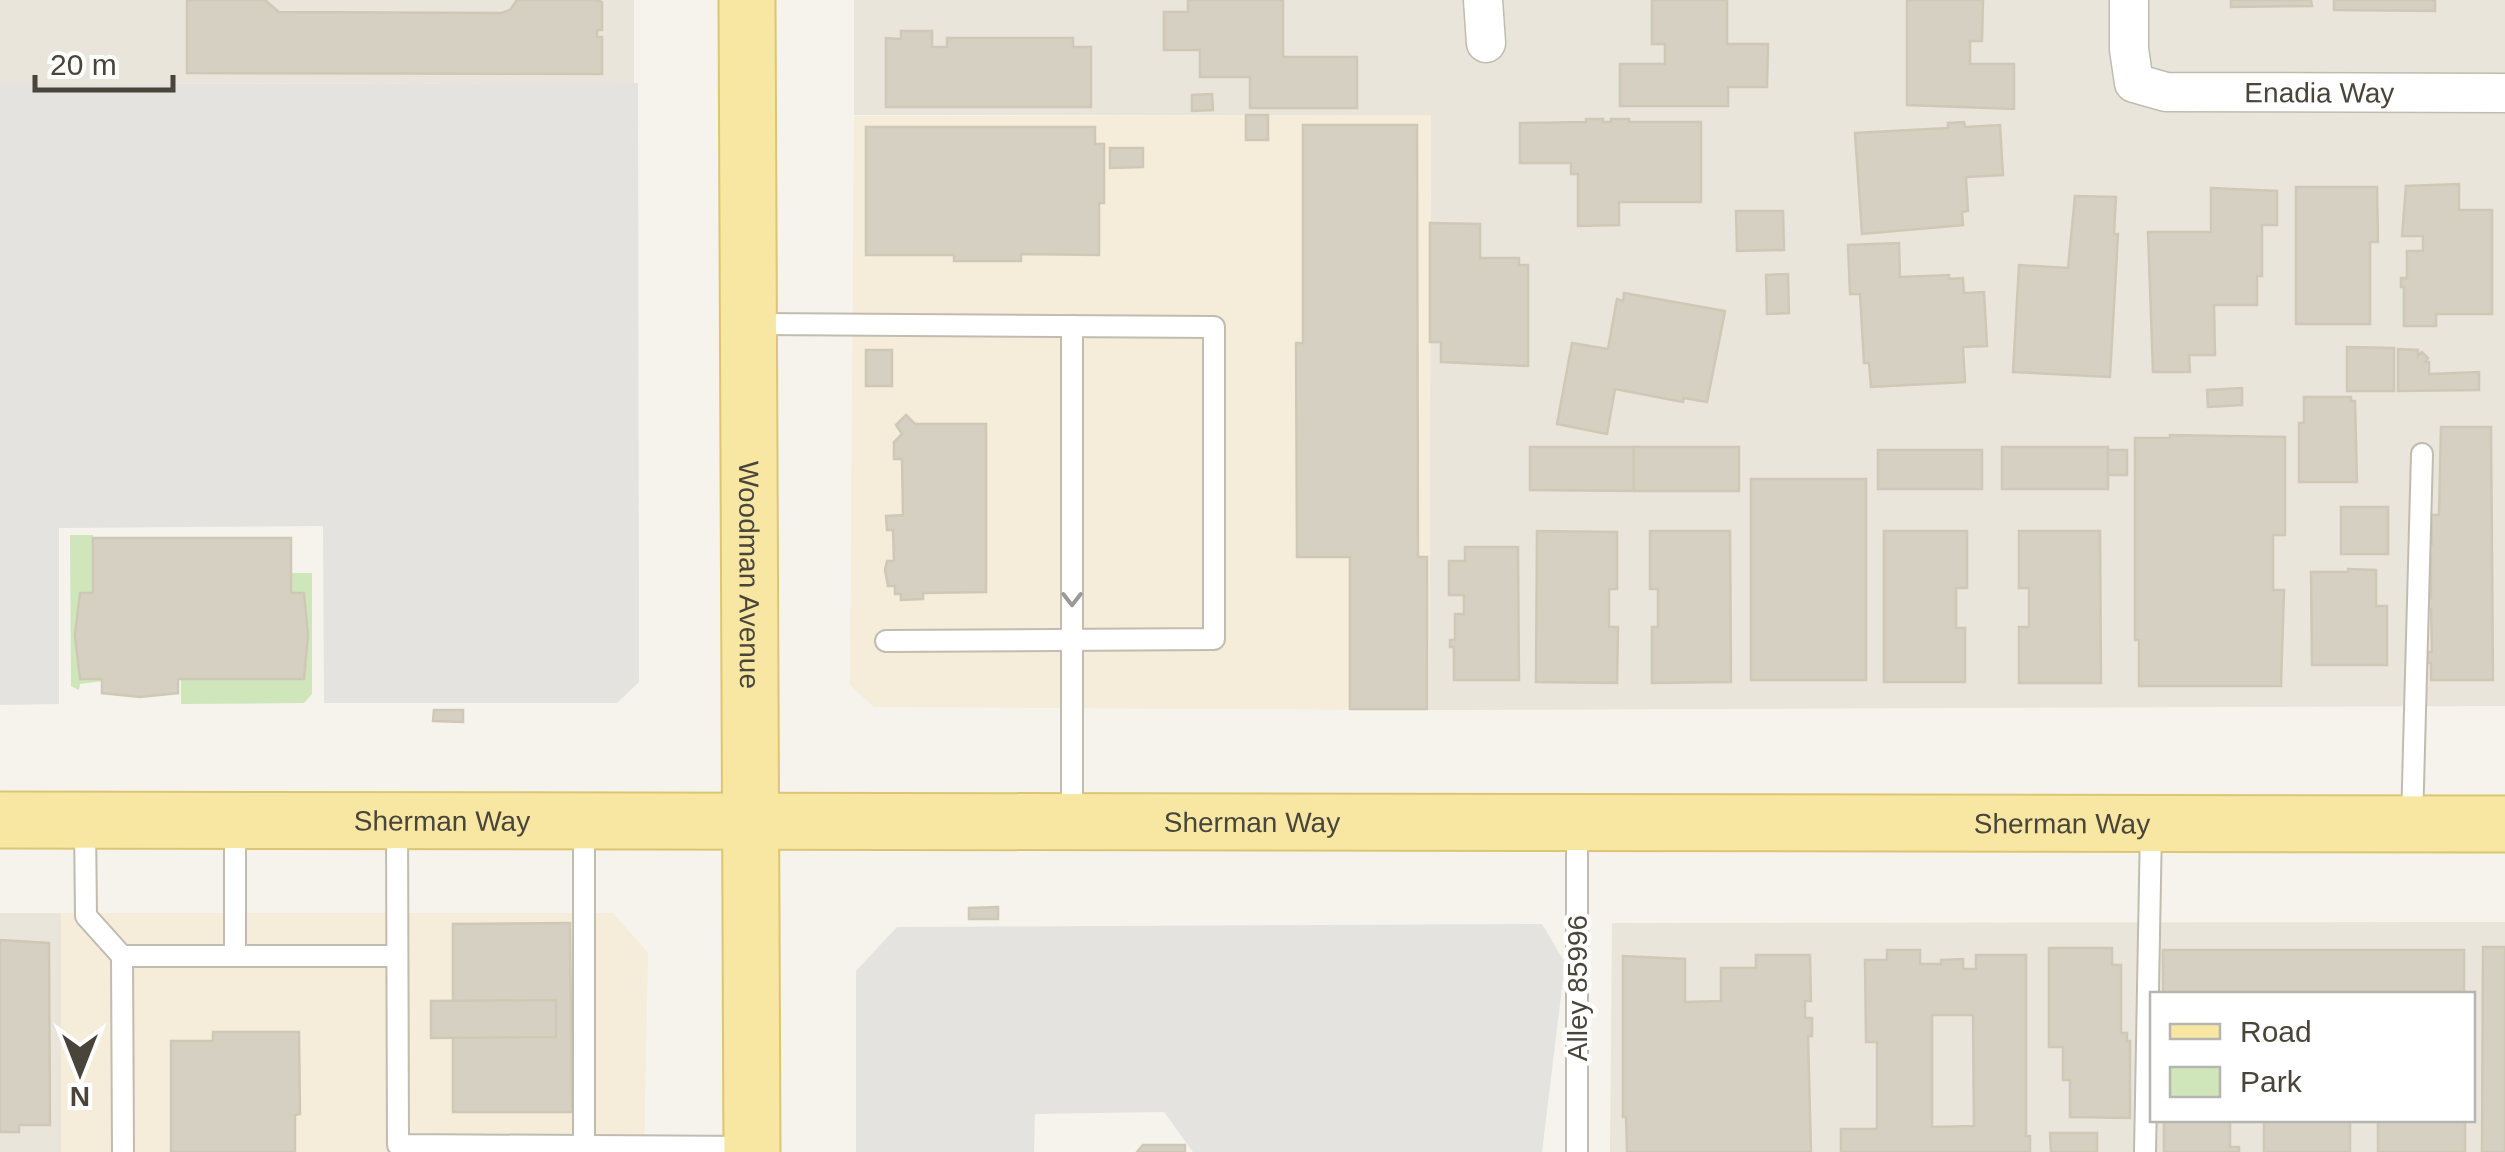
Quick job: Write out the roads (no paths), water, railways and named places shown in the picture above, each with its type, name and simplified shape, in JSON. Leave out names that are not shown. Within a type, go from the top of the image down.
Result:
[{"type":"main road","name":"Woodman Avenue","points":[[746,0],[752,1149]]},
{"type":"main road","name":"Sherman Way","points":[[0,820],[2505,824]]},
{"type":"street","points":[[1482,0],[1486,43]]},
{"type":"street","name":"Enadia Way","points":[[2128,0],[2128,49],[2134,82],[2166,92],[2505,93]]},
{"type":"lane","points":[[749,324],[1214,326],[1214,639],[886,641]]},
{"type":"lane","points":[[1072,326],[1072,821]]},
{"type":"lane","points":[[2412,824],[2422,454]]},
{"type":"lane","points":[[584,819],[584,1146]]},
{"type":"lane","points":[[85,820],[86,916],[122,956],[124,1152]]},
{"type":"lane","points":[[235,820],[235,956]]},
{"type":"lane","points":[[397,820],[398,1144],[752,1149]]},
{"type":"lane","name":"Alley 85996","points":[[1577,824],[1577,1152]]},
{"type":"lane","points":[[2144,1152],[2152,824]]},
{"type":"lane","points":[[122,956],[397,956]]}]
